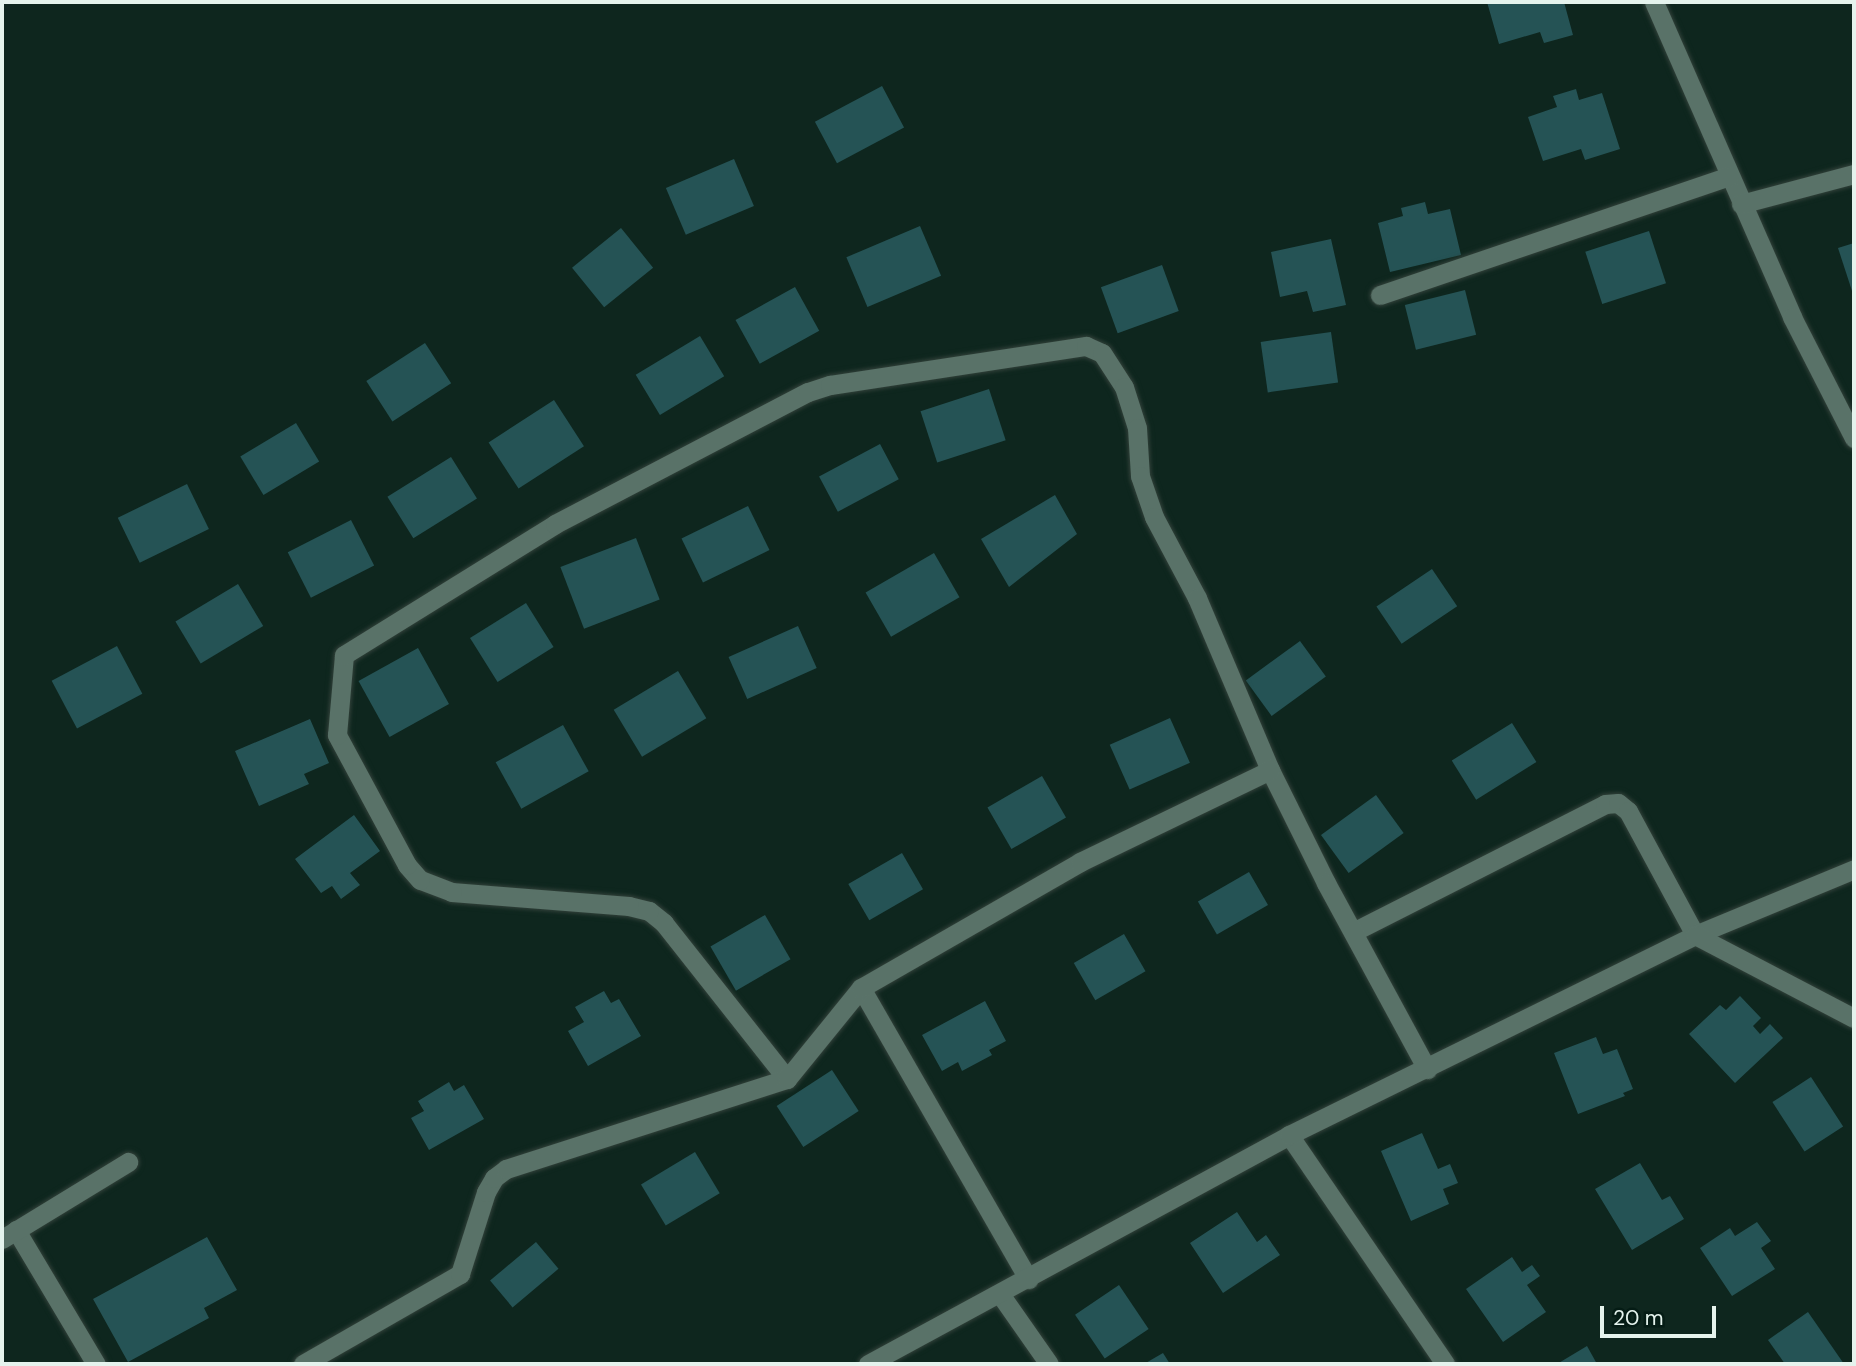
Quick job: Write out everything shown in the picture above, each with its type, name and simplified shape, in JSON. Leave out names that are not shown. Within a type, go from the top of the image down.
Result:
[{"type":"street","points":[[1654,2],[1792,317],[1854,439]]},
{"type":"street","points":[[1741,204],[1854,174]]},
{"type":"street","points":[[1380,295],[1729,176]]},
{"type":"street","points":[[787,1079],[664,923],[649,911],[629,906],[452,892],[420,880],[407,865],[337,735],[344,655],[555,524],[808,392],[830,385],[1086,346],[1102,353],[1124,387],[1137,428],[1140,476],[1154,517],[1197,598],[1270,770],[1427,1069]]},
{"type":"street","points":[[303,1364],[460,1274],[486,1192],[495,1178],[506,1169],[787,1079],[861,988],[1080,862],[1270,770]]},
{"type":"street","points":[[1353,932],[1605,804],[1618,803],[1628,811],[1637,826],[1695,935],[1854,1018]]},
{"type":"street","points":[[868,1364],[1289,1135],[1695,935],[1854,869]]},
{"type":"street","points":[[861,988],[1028,1279]]},
{"type":"street","points":[[1289,1135],[1445,1364]]},
{"type":"street","points":[[96,1364],[9,1235],[128,1162]]},
{"type":"street","points":[[1000,1294],[1049,1364]]},
{"type":"building","points":[[1487,2],[1564,2],[1573,35],[1544,43],[1540,32],[1499,44]]},
{"type":"building","points":[[882,86],[904,127],[837,163],[815,122]]},
{"type":"building","points":[[1576,89],[1579,100],[1602,93],[1620,149],[1585,160],[1581,149],[1543,161],[1528,117],[1557,107],[1553,96]]},
{"type":"building","points":[[734,159],[754,206],[686,235],[666,188]]},
{"type":"building","points":[[1425,202],[1428,214],[1450,209],[1461,255],[1390,272],[1378,223],[1403,216],[1401,208]]},
{"type":"building","points":[[920,226],[941,276],[867,307],[846,257]]},
{"type":"building","points":[[621,228],[653,268],[604,307],[572,268]]},
{"type":"building","points":[[1649,231],[1666,283],[1602,304],[1585,252]]},
{"type":"building","points":[[1331,239],[1346,305],[1313,312],[1307,291],[1280,297],[1271,252]]},
{"type":"building","points":[[1854,243],[1854,297],[1838,248]]},
{"type":"building","points":[[1162,265],[1179,311],[1118,333],[1101,287]]},
{"type":"building","points":[[795,287],[819,331],[760,364],[736,320]]},
{"type":"building","points":[[1465,290],[1476,335],[1416,350],[1405,305]]},
{"type":"building","points":[[1331,332],[1338,383],[1268,392],[1261,342]]},
{"type":"building","points":[[700,336],[724,376],[660,415],[636,375]]},
{"type":"building","points":[[425,343],[451,383],[392,421],[366,381]]},
{"type":"building","points":[[989,389],[1006,440],[937,463],[921,411]]},
{"type":"building","points":[[554,400],[584,446],[519,489],[489,442]]},
{"type":"building","points":[[296,423],[319,462],[263,495],[240,456]]},
{"type":"building","points":[[880,444],[899,479],[838,512],[819,476]]},
{"type":"building","points":[[451,457],[477,499],[413,538],[387,497]]},
{"type":"building","points":[[187,484],[209,529],[140,563],[118,518]]},
{"type":"building","points":[[1055,495],[1077,534],[1009,587],[981,539]]},
{"type":"building","points":[[748,506],[769,550],[703,582],[681,538]]},
{"type":"building","points":[[351,520],[374,565],[311,598],[288,552]]},
{"type":"building","points":[[636,538],[660,600],[584,629],[560,567]]},
{"type":"building","points":[[934,553],[960,597],[891,637],[866,592]]},
{"type":"building","points":[[1432,569],[1457,606],[1402,644],[1376,606]]},
{"type":"building","points":[[238,584],[263,626],[201,664],[175,622]]},
{"type":"building","points":[[526,603],[554,647],[498,682],[470,638]]},
{"type":"building","points":[[798,626],[817,668],[747,699],[729,657]]},
{"type":"building","points":[[1300,641],[1326,677],[1272,716],[1246,680]]},
{"type":"building","points":[[117,646],[142,694],[77,728],[52,681]]},
{"type":"building","points":[[418,648],[449,704],[390,737],[359,681]]},
{"type":"building","points":[[678,671],[706,718],[642,757],[614,710]]},
{"type":"building","points":[[1170,718],[1190,763],[1130,790],[1110,745]]},
{"type":"building","points":[[310,719],[329,763],[304,774],[309,784],[259,806],[235,751]]},
{"type":"building","points":[[1512,723],[1536,762],[1476,800],[1452,761]]},
{"type":"building","points":[[563,725],[589,771],[521,809],[496,762]]},
{"type":"building","points":[[1042,776],[1066,818],[1011,849],[987,808]]},
{"type":"building","points":[[1376,795],[1404,833],[1349,873],[1321,835]]},
{"type":"building","points":[[354,815],[380,851],[350,873],[360,885],[341,899],[332,886],[321,893],[295,859]]},
{"type":"building","points":[[902,853],[923,889],[869,920],[848,884]]},
{"type":"building","points":[[1249,872],[1268,905],[1217,934],[1198,902]]},
{"type":"building","points":[[765,915],[790,959],[736,991],[710,947]]},
{"type":"building","points":[[1124,934],[1146,971],[1095,1000],[1074,963]]},
{"type":"building","points":[[604,991],[611,1003],[619,999],[641,1036],[588,1066],[568,1031],[584,1022],[575,1007]]},
{"type":"building","points":[[1740,996],[1761,1018],[1753,1026],[1760,1034],[1770,1024],[1783,1038],[1735,1083],[1689,1034],[1720,1005],[1726,1010]]},
{"type":"building","points":[[985,1001],[1006,1041],[989,1050],[992,1055],[962,1071],[958,1062],[942,1071],[922,1035]]},
{"type":"building","points":[[1596,1037],[1603,1054],[1617,1049],[1633,1089],[1623,1093],[1625,1096],[1578,1114],[1554,1053]]},
{"type":"building","points":[[832,1070],[859,1111],[803,1147],[777,1106]]},
{"type":"building","points":[[1811,1077],[1843,1126],[1805,1152],[1772,1102]]},
{"type":"building","points":[[449,1082],[454,1091],[464,1085],[484,1119],[429,1150],[411,1118],[424,1111],[418,1101]]},
{"type":"building","points":[[1422,1133],[1438,1169],[1450,1164],[1458,1183],[1443,1189],[1449,1204],[1411,1221],[1381,1151]]},
{"type":"building","points":[[695,1152],[720,1193],[666,1226],[641,1184]]},
{"type":"building","points":[[1640,1163],[1662,1200],[1670,1196],[1684,1219],[1632,1250],[1595,1189]]},
{"type":"building","points":[[1237,1212],[1257,1242],[1266,1235],[1280,1255],[1223,1293],[1190,1243]]},
{"type":"building","points":[[1757,1222],[1771,1241],[1761,1248],[1775,1269],[1732,1296],[1700,1248],[1730,1228],[1735,1236]]},
{"type":"building","points":[[207,1237],[237,1290],[204,1308],[209,1318],[128,1362],[93,1299]]},
{"type":"building","points":[[536,1242],[558,1269],[513,1307],[490,1281]]},
{"type":"building","points":[[1512,1257],[1522,1272],[1532,1265],[1540,1276],[1527,1285],[1546,1312],[1503,1342],[1466,1289]]},
{"type":"building","points":[[1119,1285],[1149,1329],[1105,1359],[1075,1315]]},
{"type":"building","points":[[1808,1312],[1844,1364],[1785,1364],[1768,1340]]},
{"type":"building","points":[[1587,1346],[1597,1364],[1557,1364]]},
{"type":"building","points":[[1163,1353],[1170,1364],[1144,1364]]}]
